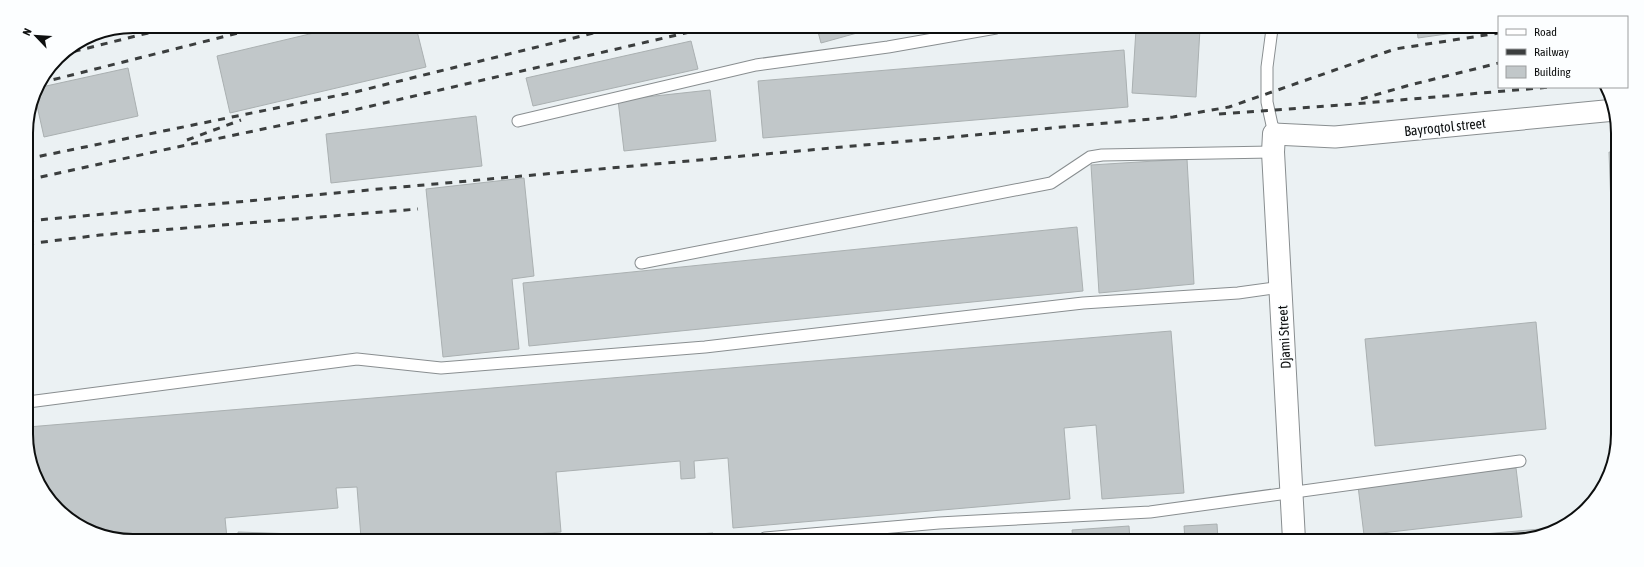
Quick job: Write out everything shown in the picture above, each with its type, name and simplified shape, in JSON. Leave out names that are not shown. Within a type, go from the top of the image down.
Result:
[{"type":"street","name":"Bayroqtol street","points":[[1274,143],[1608,111]]},
{"type":"street","name":"Djami Street","points":[[1274,143],[1294,534]]},
{"type":"lane","points":[[518,121],[756,65],[888,47],[968,33]]},
{"type":"lane","points":[[641,263],[1051,183],[1090,157],[1274,143],[1267,102],[1267,66],[1271,33]]},
{"type":"lane","points":[[33,401],[357,359],[441,368],[705,347],[1083,303],[1238,293],[1281,287]]},
{"type":"lane","points":[[808,534],[939,522],[1150,512],[1292,494],[1520,461]]},
{"type":"building","points":[[314,33],[418,33],[426,67],[230,113],[217,56]]},
{"type":"building","points":[[818,33],[857,33],[821,43]]},
{"type":"building","points":[[1136,33],[1200,33],[1196,97],[1132,93]]},
{"type":"building","points":[[1417,33],[1454,33],[1418,38]]},
{"type":"building","points":[[691,41],[698,69],[533,106],[526,78]]},
{"type":"building","points":[[1124,50],[1128,107],[763,138],[758,81]]},
{"type":"building","points":[[128,68],[138,116],[44,137],[37,105],[45,86]]},
{"type":"building","points":[[710,90],[716,141],[624,151],[618,100]]},
{"type":"building","points":[[476,116],[482,166],[331,183],[326,134]]},
{"type":"building","points":[[1609,152],[1611,152],[1611,206]]},
{"type":"building","points":[[1187,159],[1194,284],[1099,293],[1091,165]]},
{"type":"building","points":[[524,178],[534,276],[512,279],[519,349],[443,357],[426,189]]},
{"type":"building","points":[[1077,227],[1083,291],[529,346],[523,283]]},
{"type":"building","points":[[1536,322],[1546,429],[1375,446],[1365,339]]},
{"type":"building","points":[[1171,331],[1184,493],[1102,499],[1096,425],[1064,428],[1070,499],[733,528],[728,458],[694,461],[695,478],[681,479],[680,461],[556,472],[561,532],[535,534],[361,534],[357,487],[336,488],[338,508],[225,518],[227,534],[133,534],[107,531],[83,521],[62,505],[43,478],[38,466],[34,447],[33,427]]},
{"type":"building","points":[[1516,468],[1522,517],[1364,534],[1358,486]]},
{"type":"building","points":[[1217,524],[1218,534],[1185,534],[1184,526]]},
{"type":"building","points":[[1129,526],[1130,534],[1072,534],[1072,530]]},
{"type":"building","points":[[1542,529],[1517,534],[1484,534]]},
{"type":"building","points":[[238,532],[296,534],[238,534]]},
{"type":"railway","points":[[77,51],[148,33]]},
{"type":"railway","points":[[48,81],[238,33]]},
{"type":"railway","points":[[33,158],[355,92],[594,33]]},
{"type":"railway","points":[[33,179],[354,110],[685,33]]},
{"type":"railway","points":[[33,220],[1173,117],[1229,107],[1395,49],[1498,33]]},
{"type":"railway","points":[[1361,99],[1498,63]]},
{"type":"railway","points":[[1219,114],[1539,88]]},
{"type":"railway","points":[[187,140],[241,120]]},
{"type":"railway","points":[[33,243],[100,235],[418,209]]}]
